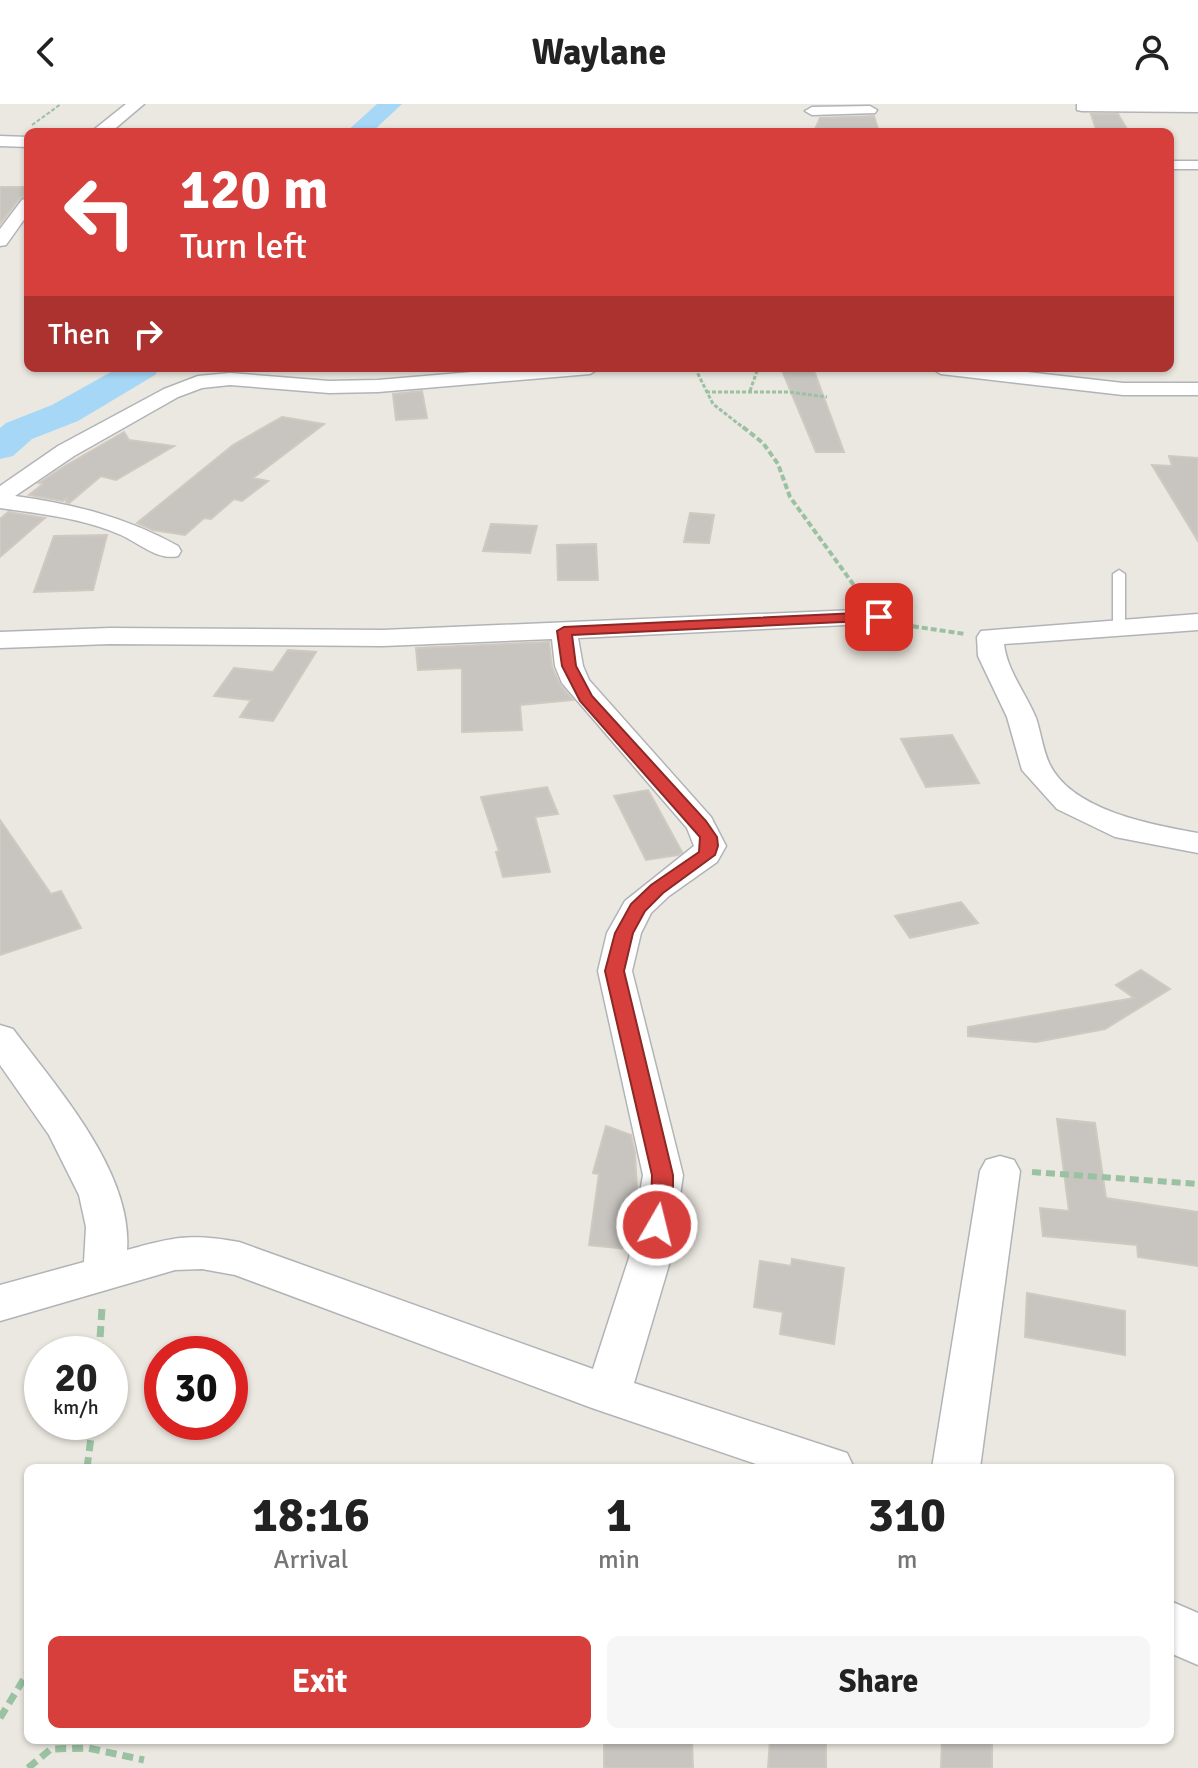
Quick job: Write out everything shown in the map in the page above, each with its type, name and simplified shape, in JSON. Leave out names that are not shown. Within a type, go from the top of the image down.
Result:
[{"type":"street","points":[[105,128],[136,104]]},
{"type":"street","points":[[1085,123],[1082,106],[1198,108]]},
{"type":"street","points":[[799,120],[816,107],[870,110]]},
{"type":"street","points":[[0,141],[24,142]]},
{"type":"street","points":[[1174,165],[1198,165]]},
{"type":"street","points":[[0,241],[24,208]]},
{"type":"street","points":[[3,492],[66,451],[171,393],[198,382],[230,379],[329,387],[378,386],[543,372]]},
{"type":"street","points":[[974,372],[1107,388],[1198,389]]},
{"type":"street","points":[[3,492],[99,517],[142,534],[169,551]]},
{"type":"street","points":[[0,640],[139,636],[383,638],[879,617]]},
{"type":"street","points":[[1198,622],[990,637],[992,656],[1021,717],[1037,770],[1068,802],[1126,830],[1198,843]]},
{"type":"street","points":[[564,631],[569,666],[576,683],[700,824],[710,846],[706,855],[695,865],[667,882],[637,908],[624,933],[615,971],[663,1175],[659,1219],[608,1394]]},
{"type":"street","points":[[0,1038],[75,1144],[95,1185],[107,1224],[104,1271]]},
{"type":"street","points":[[957,1464],[1000,1171]]},
{"type":"street","points":[[0,1303],[175,1253],[202,1252],[239,1259],[608,1394],[818,1464]]},
{"type":"street","points":[[1174,1628],[1198,1640]]},
{"type":"lane","points":[[1119,574],[1119,626]]},
{"type":"path","points":[[697,372],[705,392],[722,412],[763,443],[778,464],[790,497],[848,581],[879,617],[940,632],[990,637]]},
{"type":"path","points":[[750,391],[757,372]]},
{"type":"path","points":[[705,392],[750,391],[827,397]]},
{"type":"path","points":[[1000,1171],[1068,1173],[1138,1183],[1198,1184]]},
{"type":"path","points":[[100,1336],[104,1271]]},
{"type":"path","points":[[88,1464],[91,1440]]},
{"type":"path","points":[[0,1718],[24,1679]]},
{"type":"path","points":[[28,1768],[51,1749],[88,1748],[144,1760]]},
{"type":"building","points":[[1091,114],[1118,114],[1126,128],[1096,128]]},
{"type":"building","points":[[874,116],[878,128],[816,128],[820,118]]},
{"type":"building","points":[[0,187],[24,187],[24,196],[0,224]]},
{"type":"building","points":[[783,372],[814,372],[844,452],[816,452]]},
{"type":"building","points":[[422,391],[427,418],[396,420],[393,394]]},
{"type":"building","points":[[282,417],[324,424],[253,478],[268,481],[242,501],[234,499],[211,519],[204,518],[185,535],[153,530],[137,523],[233,445]]},
{"type":"building","points":[[124,432],[129,440],[174,446],[116,480],[101,476],[69,503],[66,502],[67,498],[63,501],[29,495],[43,484],[39,483]]},
{"type":"building","points":[[1169,456],[1198,458],[1198,541],[1152,465],[1172,466]]},
{"type":"building","points":[[8,512],[45,518],[0,557],[0,519]]},
{"type":"building","points":[[690,513],[714,515],[709,543],[684,542]]},
{"type":"building","points":[[491,524],[537,526],[530,553],[483,551]]},
{"type":"building","points":[[107,535],[93,590],[34,592],[54,536]]},
{"type":"building","points":[[596,544],[598,580],[558,580],[557,545]]},
{"type":"building","points":[[549,642],[552,667],[560,685],[573,700],[520,705],[522,730],[462,732],[462,668],[418,670],[416,648]]},
{"type":"building","points":[[288,650],[316,652],[273,721],[240,717],[251,700],[214,696],[234,668],[273,672]]},
{"type":"building","points":[[952,735],[979,783],[926,787],[901,739]]},
{"type":"building","points":[[547,787],[558,814],[535,817],[550,872],[503,877],[496,852],[499,851],[481,797]]},
{"type":"building","points":[[648,790],[682,852],[678,855],[646,860],[614,796]]},
{"type":"building","points":[[0,820],[51,894],[61,891],[81,928],[0,955]]},
{"type":"building","points":[[961,902],[978,923],[910,938],[895,916]]},
{"type":"building","points":[[1141,970],[1170,989],[1105,1029],[1036,1042],[968,1036],[968,1027],[1134,998],[1116,985]]},
{"type":"building","points":[[1057,1119],[1095,1123],[1106,1198],[1198,1212],[1198,1266],[1138,1257],[1137,1245],[1043,1236],[1040,1208],[1069,1211]]},
{"type":"building","points":[[606,1126],[631,1135],[635,1153],[637,1190],[628,1249],[589,1245],[599,1174],[593,1173]]},
{"type":"building","points":[[792,1259],[844,1268],[834,1344],[780,1334],[783,1312],[754,1307],[760,1261],[791,1266]]},
{"type":"building","points":[[1027,1293],[1125,1311],[1125,1355],[1025,1337]]},
{"type":"building","points":[[604,1744],[692,1744],[693,1768],[604,1768]]},
{"type":"building","points":[[770,1744],[826,1744],[826,1768],[768,1768]]},
{"type":"building","points":[[942,1744],[992,1744],[992,1768],[941,1768]]},
{"type":"waterway","points":[[363,128],[391,104]]},
{"type":"waterway","points":[[0,448],[19,431],[65,413],[136,372]]},
{"type":"route","points":[[657,1225],[662,1207],[663,1175],[615,971],[624,933],[637,908],[657,889],[695,865],[706,855],[710,846],[700,824],[586,698],[569,666],[564,631],[879,617]]}]
